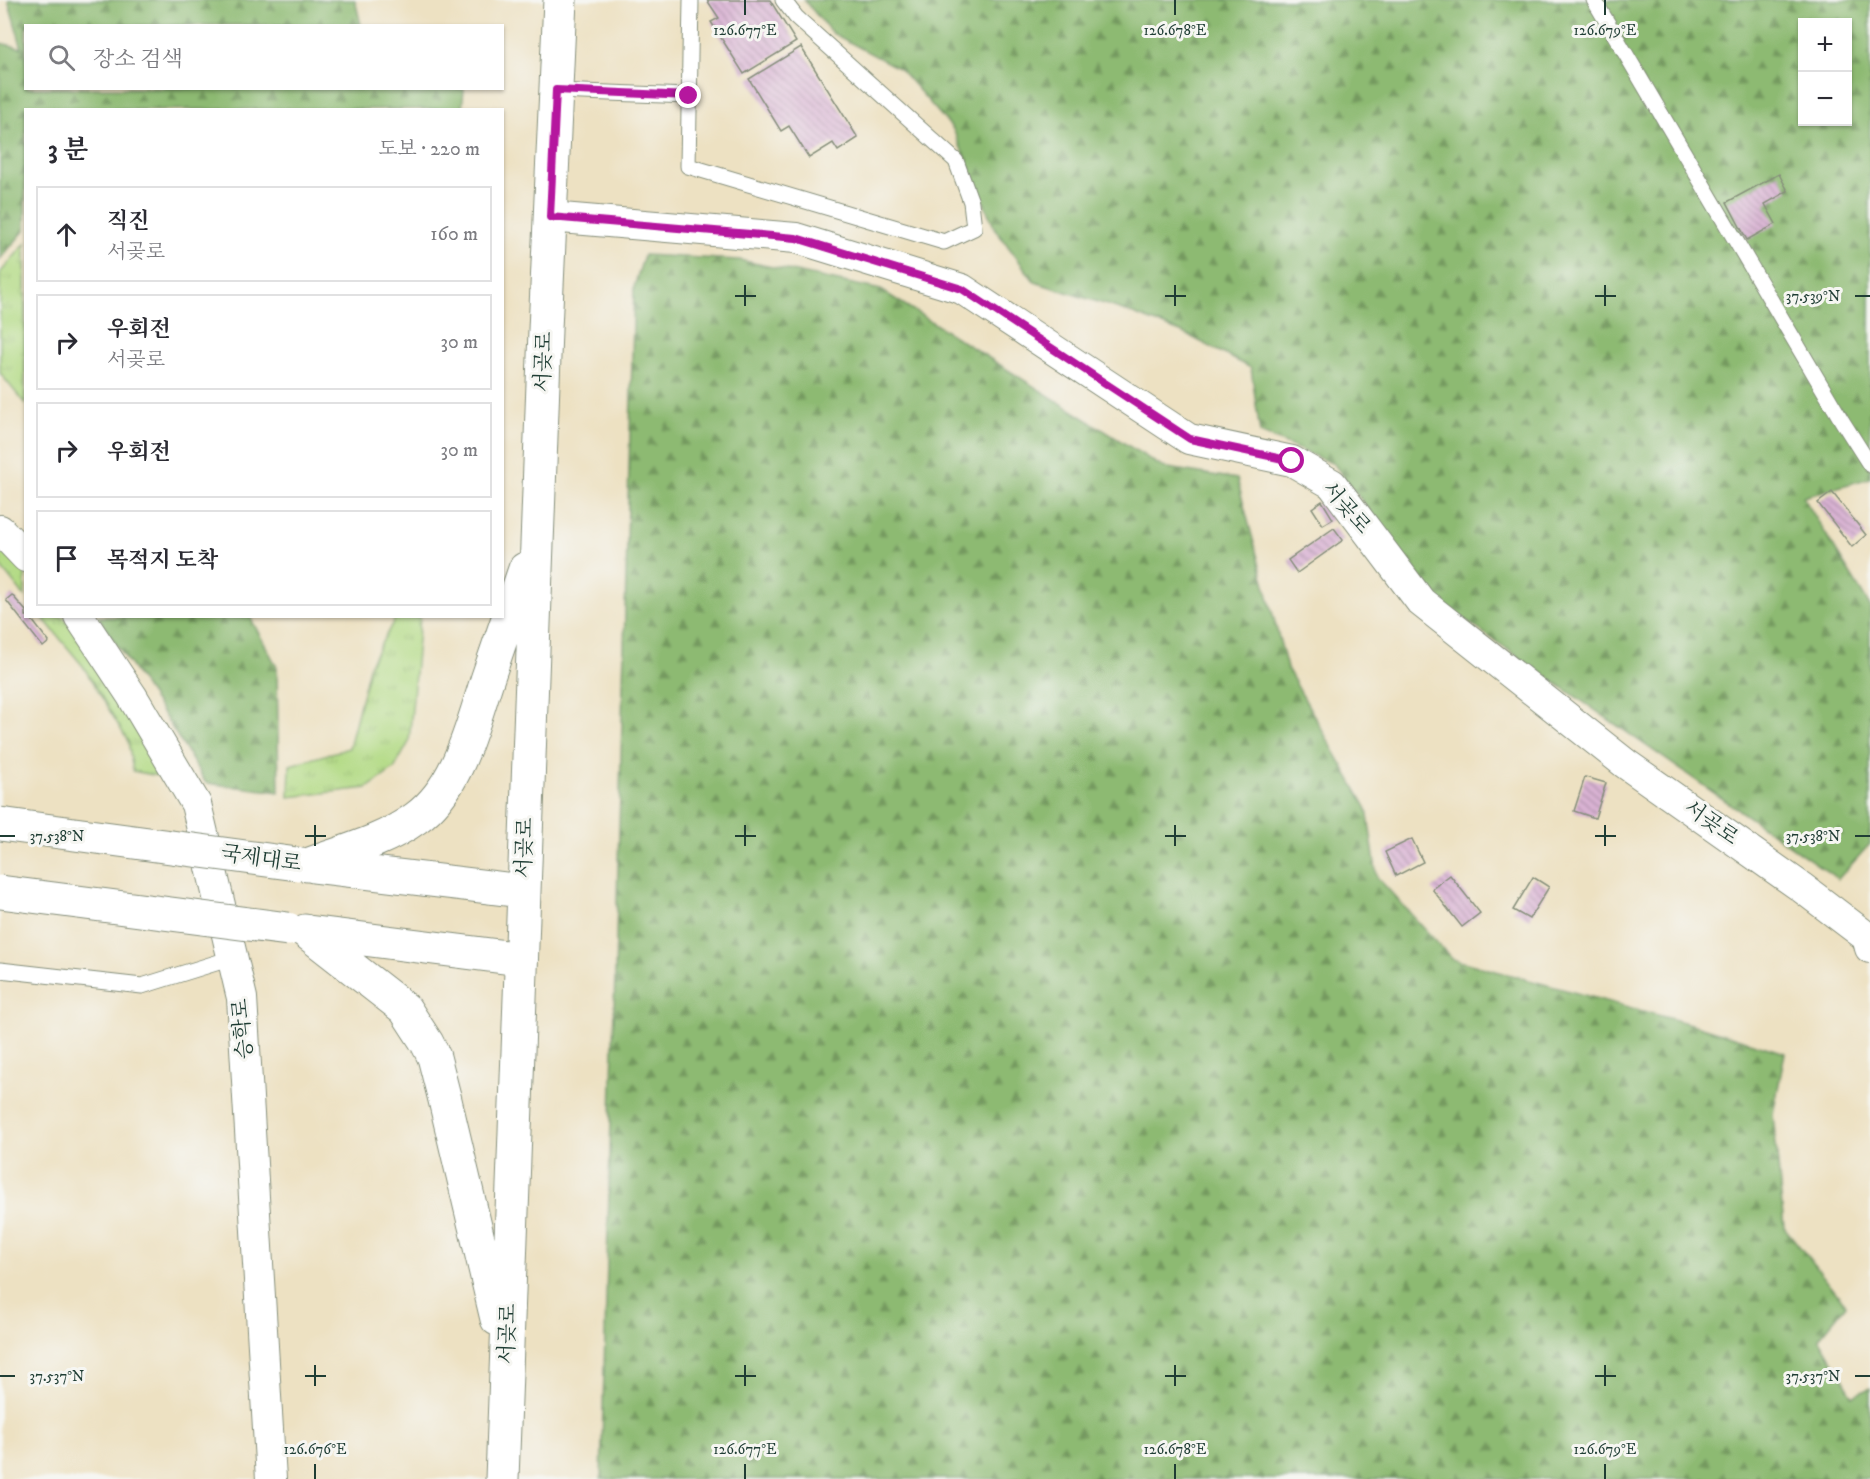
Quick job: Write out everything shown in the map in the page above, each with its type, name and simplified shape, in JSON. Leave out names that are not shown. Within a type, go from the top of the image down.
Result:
[{"type":"main road","name":"서곶로","points":[[502,1479],[537,533],[560,0]]},
{"type":"main road","points":[[302,865],[398,829],[417,818],[435,801],[452,775],[465,746],[537,533]]},
{"type":"main road","name":"국제대로","points":[[0,824],[302,865],[523,891]]},
{"type":"main road","points":[[0,892],[521,959]]},
{"type":"main road","points":[[297,930],[405,1009],[430,1050],[446,1100],[507,1362]]},
{"type":"street","name":"서곶로","points":[[550,217],[796,238],[962,289],[1190,439],[1292,461],[1332,484],[1421,602],[1626,764],[1867,937],[1870,948]]},
{"type":"street","points":[[0,530],[24,555]]},
{"type":"street","name":"승학로","points":[[80,618],[132,696],[196,804],[242,998],[271,1479]]},
{"type":"lane","points":[[691,0],[688,166],[944,242],[974,228],[970,202],[956,161],[796,17],[783,0]]},
{"type":"lane","points":[[1594,0],[1870,465]]},
{"type":"lane","points":[[556,90],[689,96]]},
{"type":"lane","points":[[0,970],[142,986],[232,958]]},
{"type":"green space","points":[[8,0],[355,0],[361,24],[24,24],[24,90],[464,90],[462,108],[24,108],[24,231],[0,259],[0,43],[22,48]]},
{"type":"green space","points":[[804,0],[1870,0],[1870,478],[1803,497],[1870,606],[1870,844],[1838,879],[1438,601],[1334,464],[1260,433],[1251,368],[1186,334],[1120,309],[1035,282],[995,229],[953,129],[900,69],[832,33]]},
{"type":"green space","points":[[24,245],[24,403],[0,373],[0,273]]},
{"type":"green space","points":[[644,255],[739,260],[881,290],[1162,467],[1237,479],[1287,668],[1367,809],[1377,877],[1452,959],[1698,1026],[1785,1053],[1773,1114],[1784,1227],[1846,1305],[1819,1338],[1853,1396],[1870,1388],[1870,1479],[601,1479],[634,287]]},
{"type":"green space","points":[[0,547],[8,552],[24,572],[24,596],[0,566]]},
{"type":"green space","points":[[43,618],[64,618],[73,628],[126,707],[158,776],[133,771],[128,741],[83,666]]},
{"type":"green space","points":[[99,618],[251,618],[277,667],[279,792],[206,783],[168,721]]},
{"type":"green space","points":[[395,618],[420,618],[409,742],[394,769],[367,788],[289,797],[290,765],[349,748],[370,664]]},
{"type":"building","points":[[707,0],[770,0],[796,42],[744,74],[711,22],[719,18]]},
{"type":"building","points":[[801,47],[858,138],[838,151],[833,143],[809,158],[789,126],[781,131],[749,79]]},
{"type":"building","points":[[1779,174],[1788,191],[1765,204],[1776,224],[1747,240],[1727,202]]},
{"type":"building","points":[[1832,492],[1866,535],[1852,547],[1818,503]]},
{"type":"building","points":[[1322,501],[1333,519],[1323,525],[1312,508]]},
{"type":"building","points":[[1334,528],[1343,540],[1297,573],[1288,560]]},
{"type":"building","points":[[12,595],[24,609],[24,618],[31,618],[49,642],[43,647],[6,600]]},
{"type":"building","points":[[1585,777],[1606,783],[1595,818],[1574,811]]},
{"type":"building","points":[[1412,839],[1423,862],[1396,876],[1385,852]]},
{"type":"building","points":[[1450,875],[1480,913],[1462,927],[1432,889]]},
{"type":"building","points":[[1533,877],[1549,887],[1529,919],[1513,910]]},
{"type":"route","points":[[689,96],[556,90],[550,217],[796,238],[962,289],[1190,439],[1292,461]]}]
